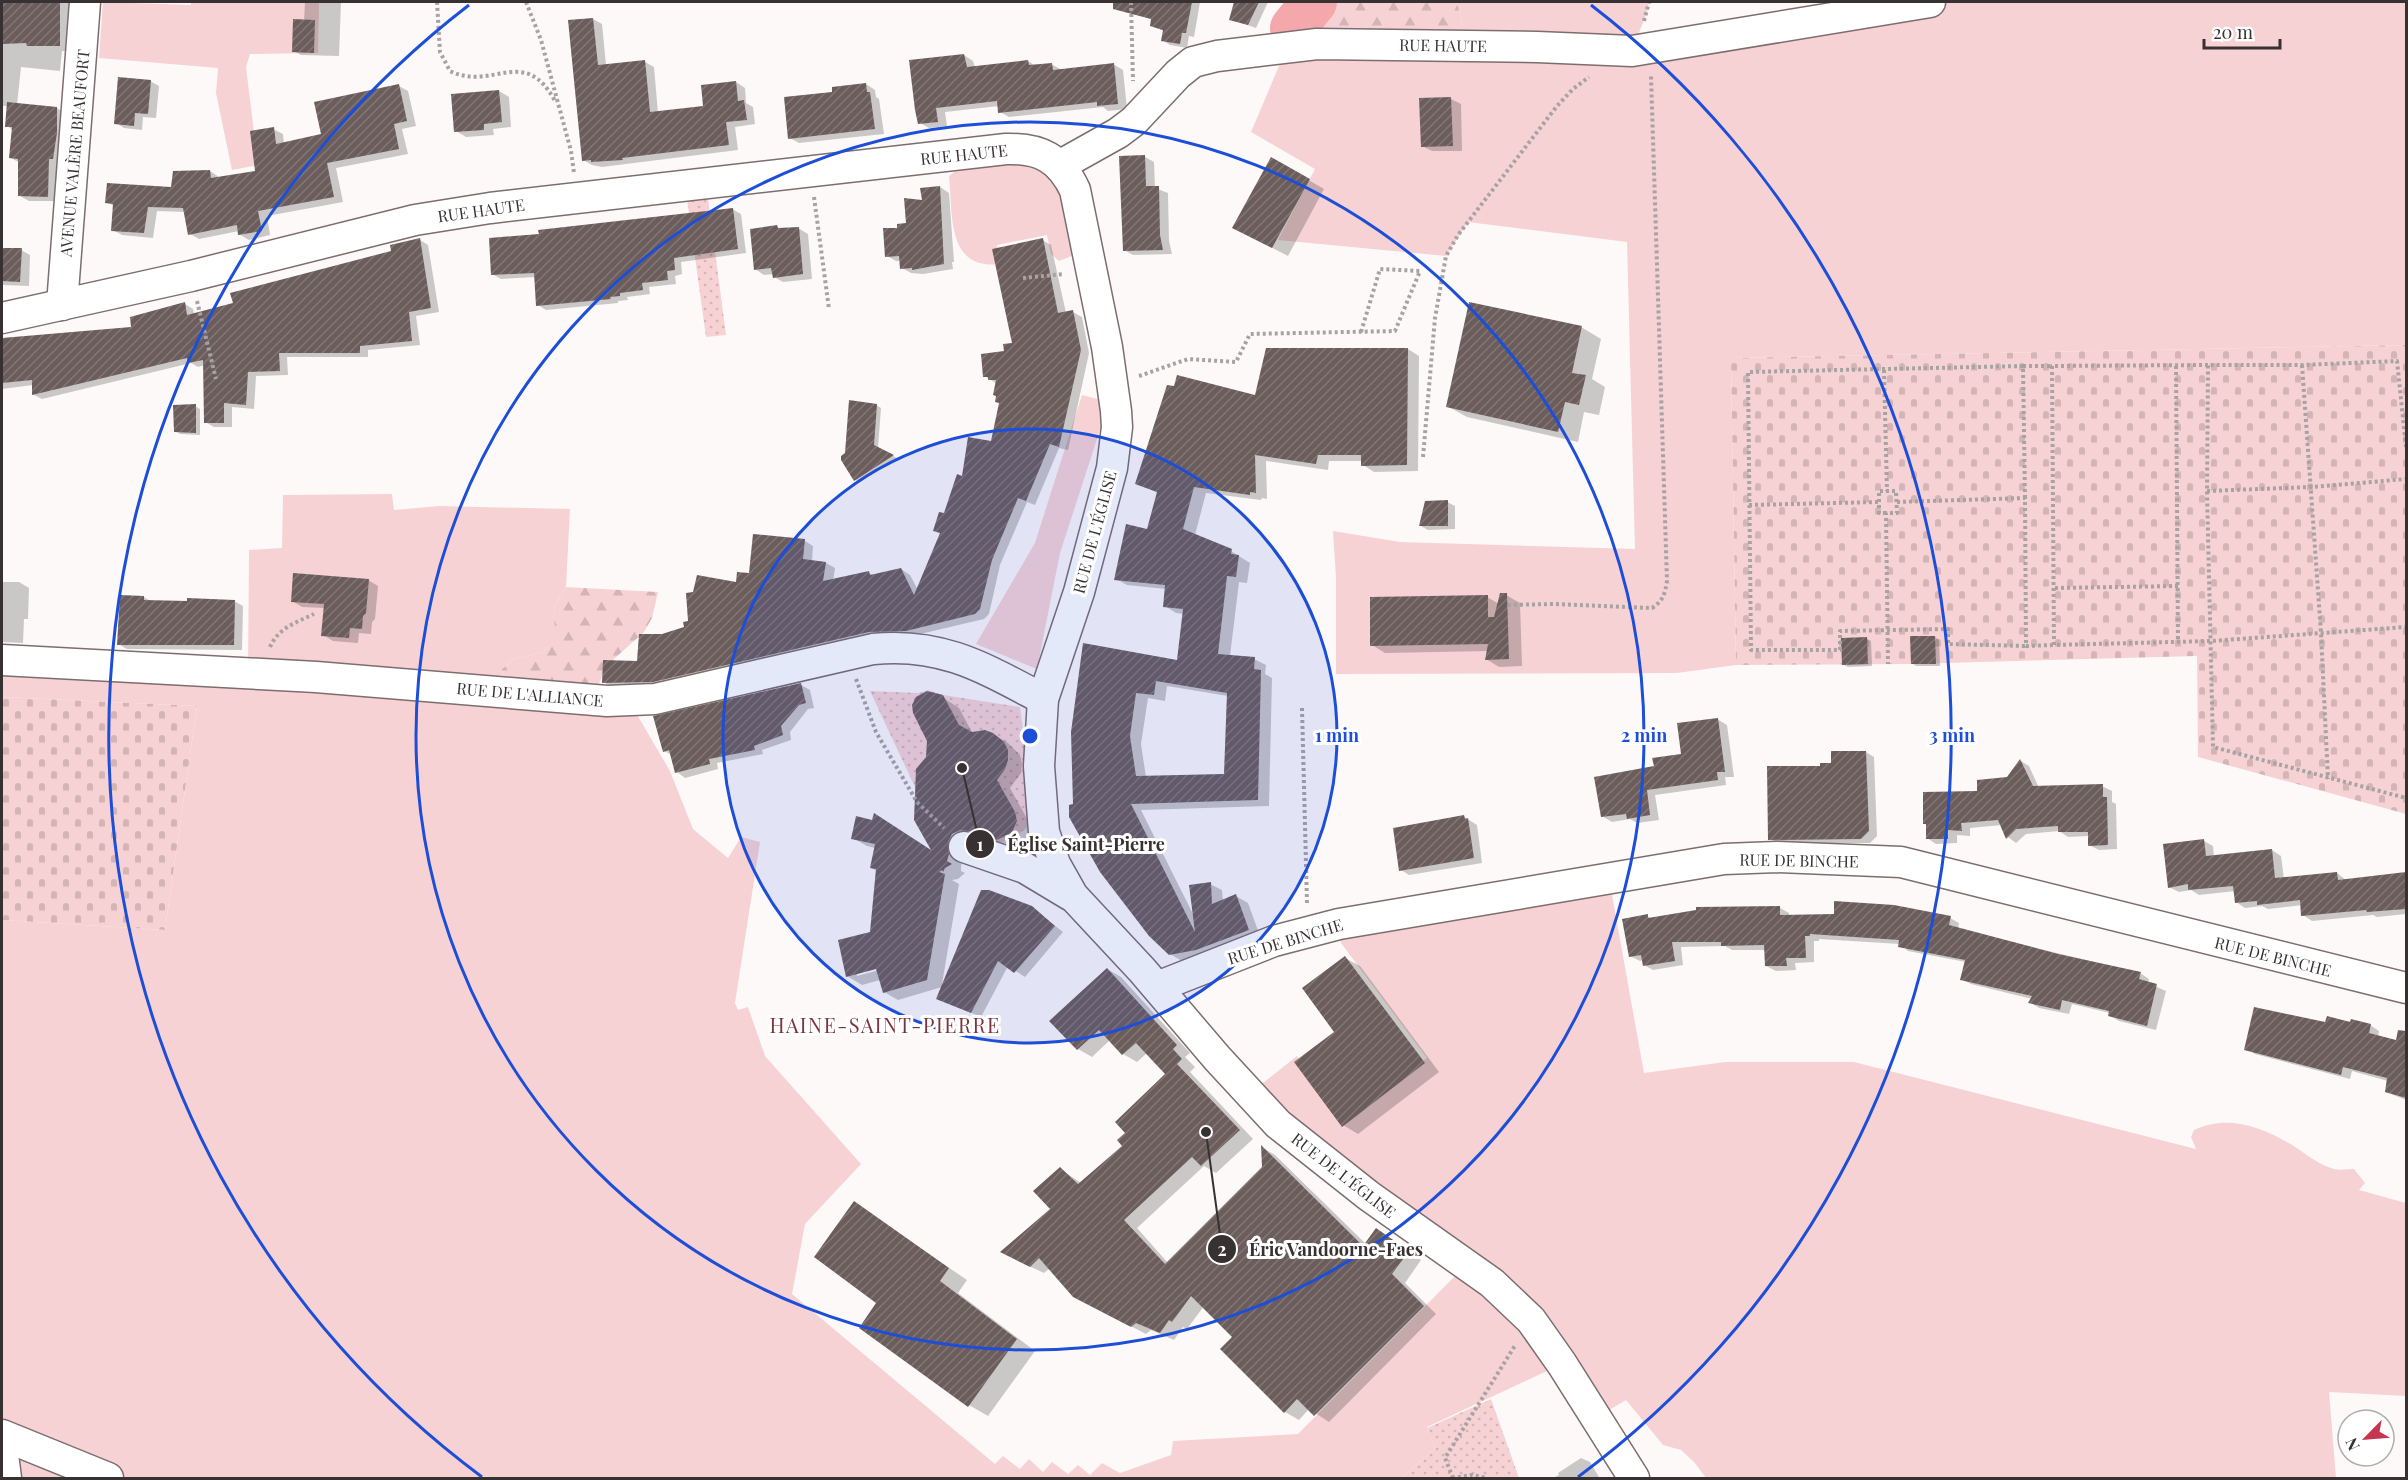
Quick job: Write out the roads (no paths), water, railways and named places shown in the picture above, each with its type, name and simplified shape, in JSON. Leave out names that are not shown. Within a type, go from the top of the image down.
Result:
[{"type":"street","name":"AVENUE VALÈRE BEAUFORT","points":[[62,305],[85,2]]},
{"type":"street","name":"RUE HAUTE","points":[[2,318],[191,276],[415,220],[489,208],[1006,149],[1025,149],[1042,153],[1059,165],[1118,133],[1134,121],[1178,74],[1193,62],[1217,56],[1317,44],[1537,47],[1632,51],[1930,2]]},
{"type":"street","name":"RUE DE L'ÉGLISE","points":[[1059,165],[1075,190],[1113,385],[1117,427],[1112,468],[1079,592],[1043,699],[1039,766],[1044,832],[1055,864],[1073,896],[1260,1107],[1369,1196],[1492,1283],[1531,1320],[1562,1364],[1634,1479]]},
{"type":"street","name":"RUE DE L'ALLIANCE","points":[[2,660],[266,674],[630,701],[655,699],[848,655],[900,646],[964,659],[1043,699]]},
{"type":"street","name":"RUE DE L'ÉGLISE","points":[[964,848],[1025,868],[1073,896]]},
{"type":"street","name":"RUE DE BINCHE","points":[[1156,987],[1259,946],[1308,931],[1724,860],[1777,857],[1912,865],[2406,988]]},
{"type":"street","points":[[2,1435],[108,1479]]},
{"type":"street","points":[[2,1447],[6,1479]]},
{"type":"waterway","points":[[1293,28],[1314,2]]},
{"type":"place","name":"Église Saint-Pierre","points":[[962,768]]},
{"type":"place","name":"Éric Vandoorne-Faes","points":[[1206,1132]]},
{"type":"district","name":"HAINE-SAINT-PIERRE","points":[[885,1024]]}]
